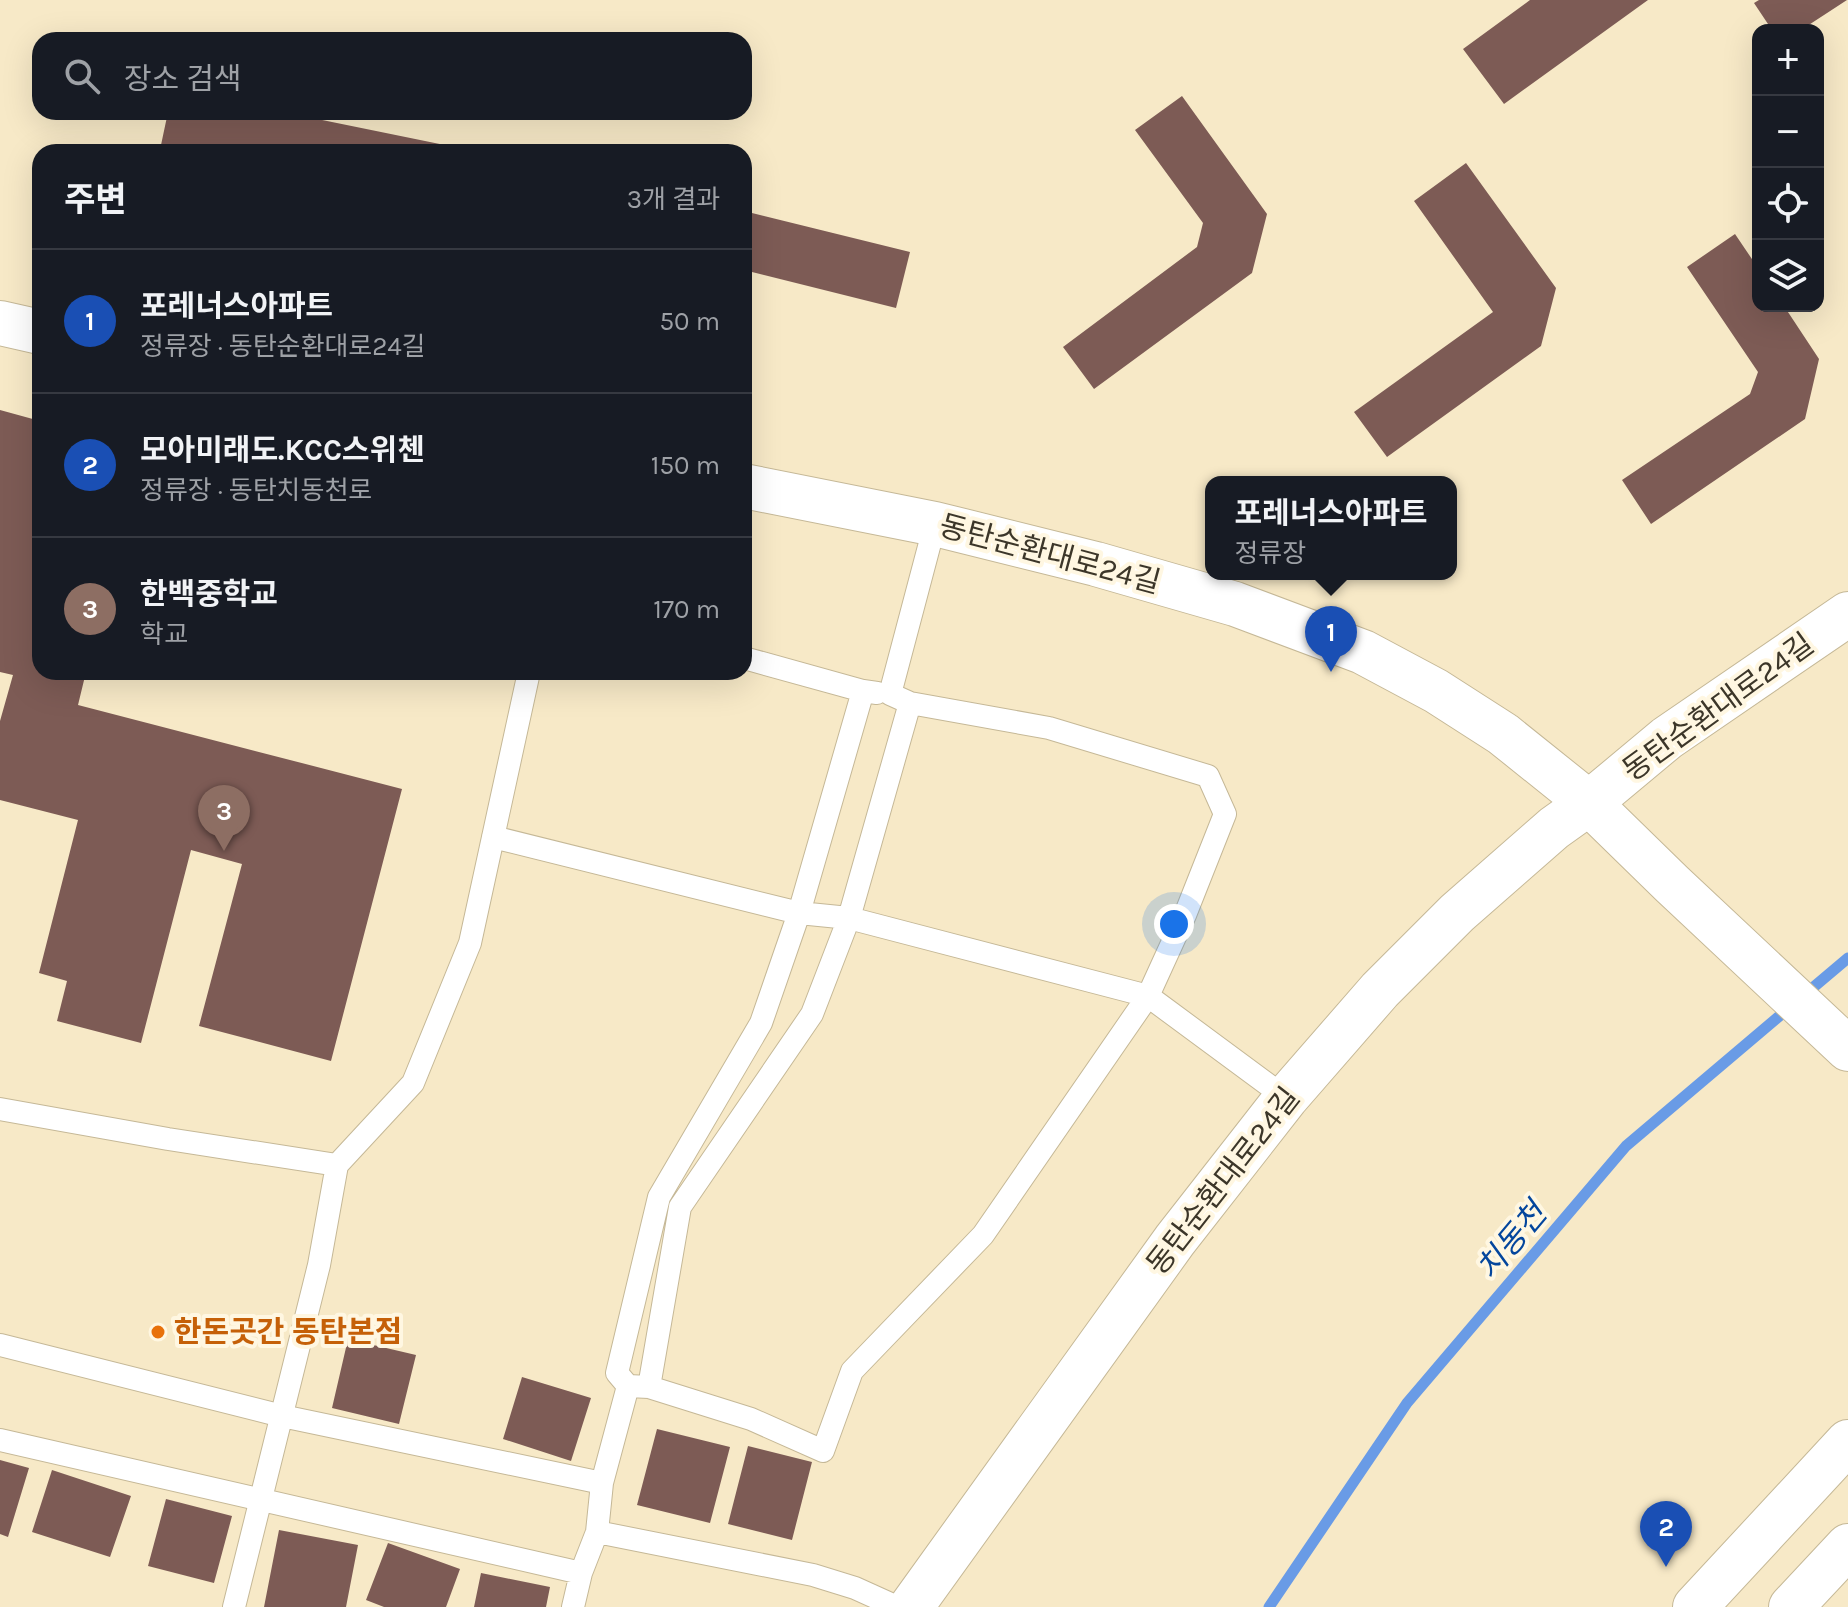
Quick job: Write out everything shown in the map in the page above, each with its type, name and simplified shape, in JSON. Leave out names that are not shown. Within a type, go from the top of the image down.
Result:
[{"type":"street","points":[[0,323],[32,330]]},
{"type":"street","name":"동탄순환대로24길","points":[[752,488],[935,524],[1096,564],[1235,604],[1363,652],[1436,691],[1503,734],[1589,803],[1848,1049]]},
{"type":"street","name":"동탄순환대로24길","points":[[911,1607],[1175,1240],[1286,1098],[1380,990],[1457,913],[1554,828],[1667,738],[1848,614]]},
{"type":"street","points":[[1695,1607],[1848,1442]]},
{"type":"street","points":[[1791,1607],[1848,1546]]},
{"type":"lane","points":[[573,1607],[581,1573],[597,1532],[602,1483],[639,1386],[680,1207],[812,1014],[849,918],[900,698],[935,524]]},
{"type":"lane","points":[[752,660],[863,691],[1049,728],[1208,776],[1225,814],[1185,915],[1148,996],[983,1235],[852,1371],[823,1451],[751,1419],[639,1386],[617,1373],[659,1197],[761,1023],[799,913],[863,691]]},
{"type":"lane","points":[[234,1607],[319,1265],[337,1165],[413,1083],[470,943],[527,680]]},
{"type":"lane","points":[[493,837],[799,913],[849,918],[1148,996],[1286,1098]]},
{"type":"lane","points":[[0,1109],[337,1165]]},
{"type":"lane","points":[[0,1345],[282,1416],[602,1483]]},
{"type":"lane","points":[[0,1440],[581,1573]]},
{"type":"lane","points":[[597,1532],[813,1575],[855,1588],[897,1607]]},
{"type":"building","points":[[1530,0],[1648,0],[1504,104],[1463,49]]},
{"type":"building","points":[[1759,0],[1847,0],[1810,24],[1768,24],[1754,3]]},
{"type":"building","points":[[1182,96],[1267,214],[1252,273],[1094,389],[1063,347],[1197,247],[1203,223],[1135,130]]},
{"type":"building","points":[[166,120],[322,120],[440,144],[161,144]]},
{"type":"building","points":[[1466,163],[1556,288],[1541,346],[1387,457],[1354,412],[1493,312],[1414,201]]},
{"type":"building","points":[[752,213],[910,252],[896,308],[752,272]]},
{"type":"building","points":[[1735,234],[1752,259],[1752,312],[1788,312],[1819,359],[1805,419],[1651,524],[1622,480],[1750,394],[1758,372],[1687,267]]},
{"type":"building","points":[[0,410],[32,419],[32,680],[84,680],[78,705],[402,789],[331,1061],[199,1026],[242,864],[191,850],[141,1043],[57,1021],[67,981],[39,973],[78,820],[0,800],[0,721],[13,675],[0,672]]},
{"type":"building","points":[[348,1339],[416,1355],[399,1424],[332,1408]]},
{"type":"building","points":[[522,1377],[591,1398],[571,1461],[503,1439]]},
{"type":"building","points":[[657,1429],[730,1447],[710,1523],[637,1505]]},
{"type":"building","points":[[748,1446],[812,1462],[792,1540],[728,1524]]},
{"type":"building","points":[[0,1460],[29,1468],[8,1537],[0,1534]]},
{"type":"building","points":[[52,1470],[131,1496],[110,1557],[32,1532]]},
{"type":"building","points":[[166,1499],[232,1516],[214,1583],[148,1566]]},
{"type":"building","points":[[279,1530],[358,1545],[346,1607],[264,1607]]},
{"type":"building","points":[[388,1543],[460,1569],[446,1607],[384,1607],[366,1600]]},
{"type":"building","points":[[481,1573],[550,1587],[546,1607],[474,1607]]},
{"type":"waterway","name":"치동천","points":[[1803,996],[1848,958]]},
{"type":"waterway","name":"치동천","points":[[1269,1607],[1407,1403],[1626,1146],[1790,1007]]},
{"type":"place","name":"포레너스아파트","points":[[1331,672]]},
{"type":"place","name":"한백중학교","points":[[224,851]]},
{"type":"place","name":"한돈곳간 동탄본점","points":[[158,1332]]},
{"type":"place","name":"모아미래도.KCC스위첸","points":[[1666,1567]]}]
